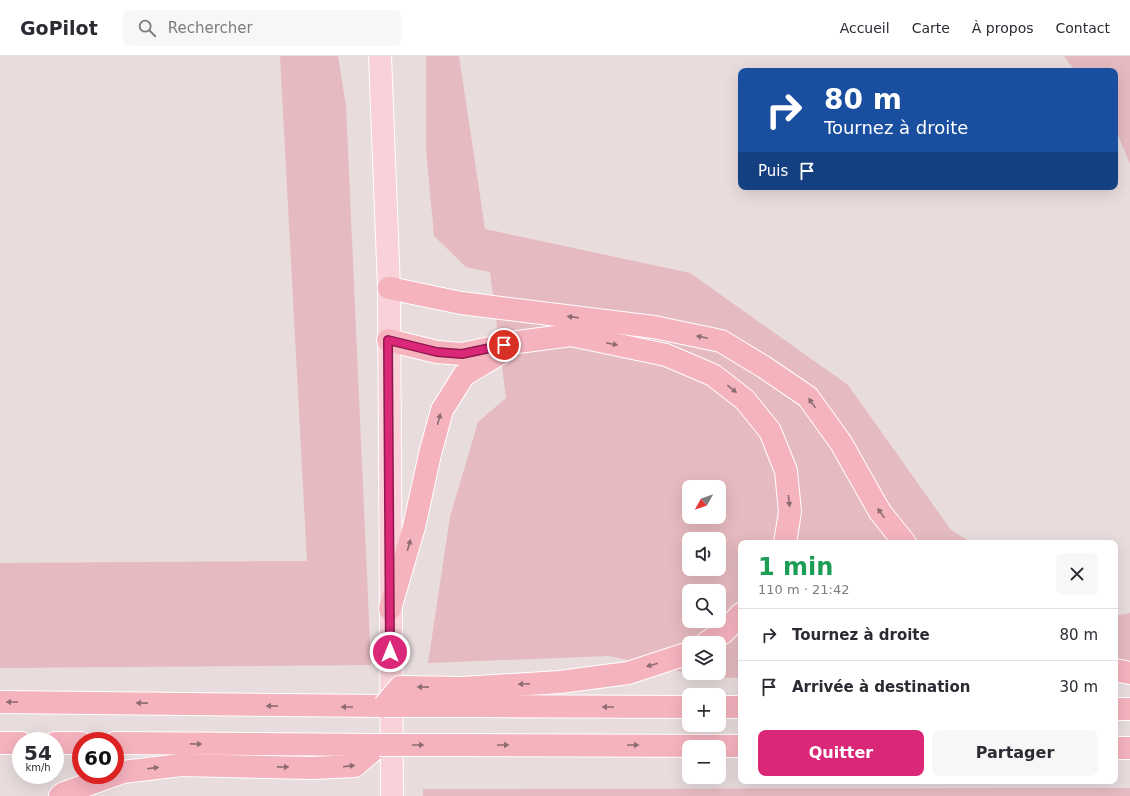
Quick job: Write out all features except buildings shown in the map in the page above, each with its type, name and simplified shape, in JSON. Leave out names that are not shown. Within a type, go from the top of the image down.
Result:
[{"type":"highway","points":[[389,288],[461,303],[654,327],[721,341],[764,367],[808,397],[841,443],[880,512],[903,540]]},
{"type":"highway","points":[[388,340],[437,352],[462,354],[518,342],[571,335],[666,355],[714,375],[745,400],[770,431],[786,471],[790,512],[785,540]]},
{"type":"highway","points":[[390,609],[414,528],[430,454],[442,410],[464,375],[518,342]]},
{"type":"highway","points":[[717,636],[724,632],[738,617]]},
{"type":"highway","points":[[0,702],[124,702],[311,707],[384,706],[462,697],[628,672],[682,655]]},
{"type":"highway","points":[[1118,671],[1130,673]]},
{"type":"highway","points":[[462,697],[682,707]]},
{"type":"highway","points":[[726,707],[738,707]]},
{"type":"highway","points":[[1118,709],[1130,709]]},
{"type":"highway","points":[[0,743],[12,743]]},
{"type":"highway","points":[[124,743],[312,746],[738,746]]},
{"type":"highway","points":[[124,772],[181,765],[312,768],[354,766],[379,745]]},
{"type":"highway","points":[[1118,748],[1130,748]]},
{"type":"highway","points":[[60,796],[64,793],[90,784]]},
{"type":"main road","points":[[380,56],[389,288],[388,340],[392,796]]},
{"type":"shaded area","points":[[280,56],[338,56],[346,106],[371,665],[0,668],[0,563],[307,561]]},
{"type":"shaded area","points":[[426,56],[459,56],[485,229],[690,273],[848,385],[951,530],[967,540],[738,540],[738,678],[726,678],[726,636],[682,636],[682,672],[609,656],[428,663],[450,517],[478,422],[506,398],[490,272],[466,267],[434,236],[426,149]]},
{"type":"shaded area","points":[[1064,56],[1130,56],[1130,164],[1118,135],[1118,68],[1073,68]]},
{"type":"shaded area","points":[[1130,613],[1130,679],[1118,679],[1118,615]]},
{"type":"shaded area","points":[[1130,788],[1130,796],[423,796],[423,789]]},
{"type":"route","points":[[390,652],[388,340],[437,352],[462,354],[504,345]]}]
